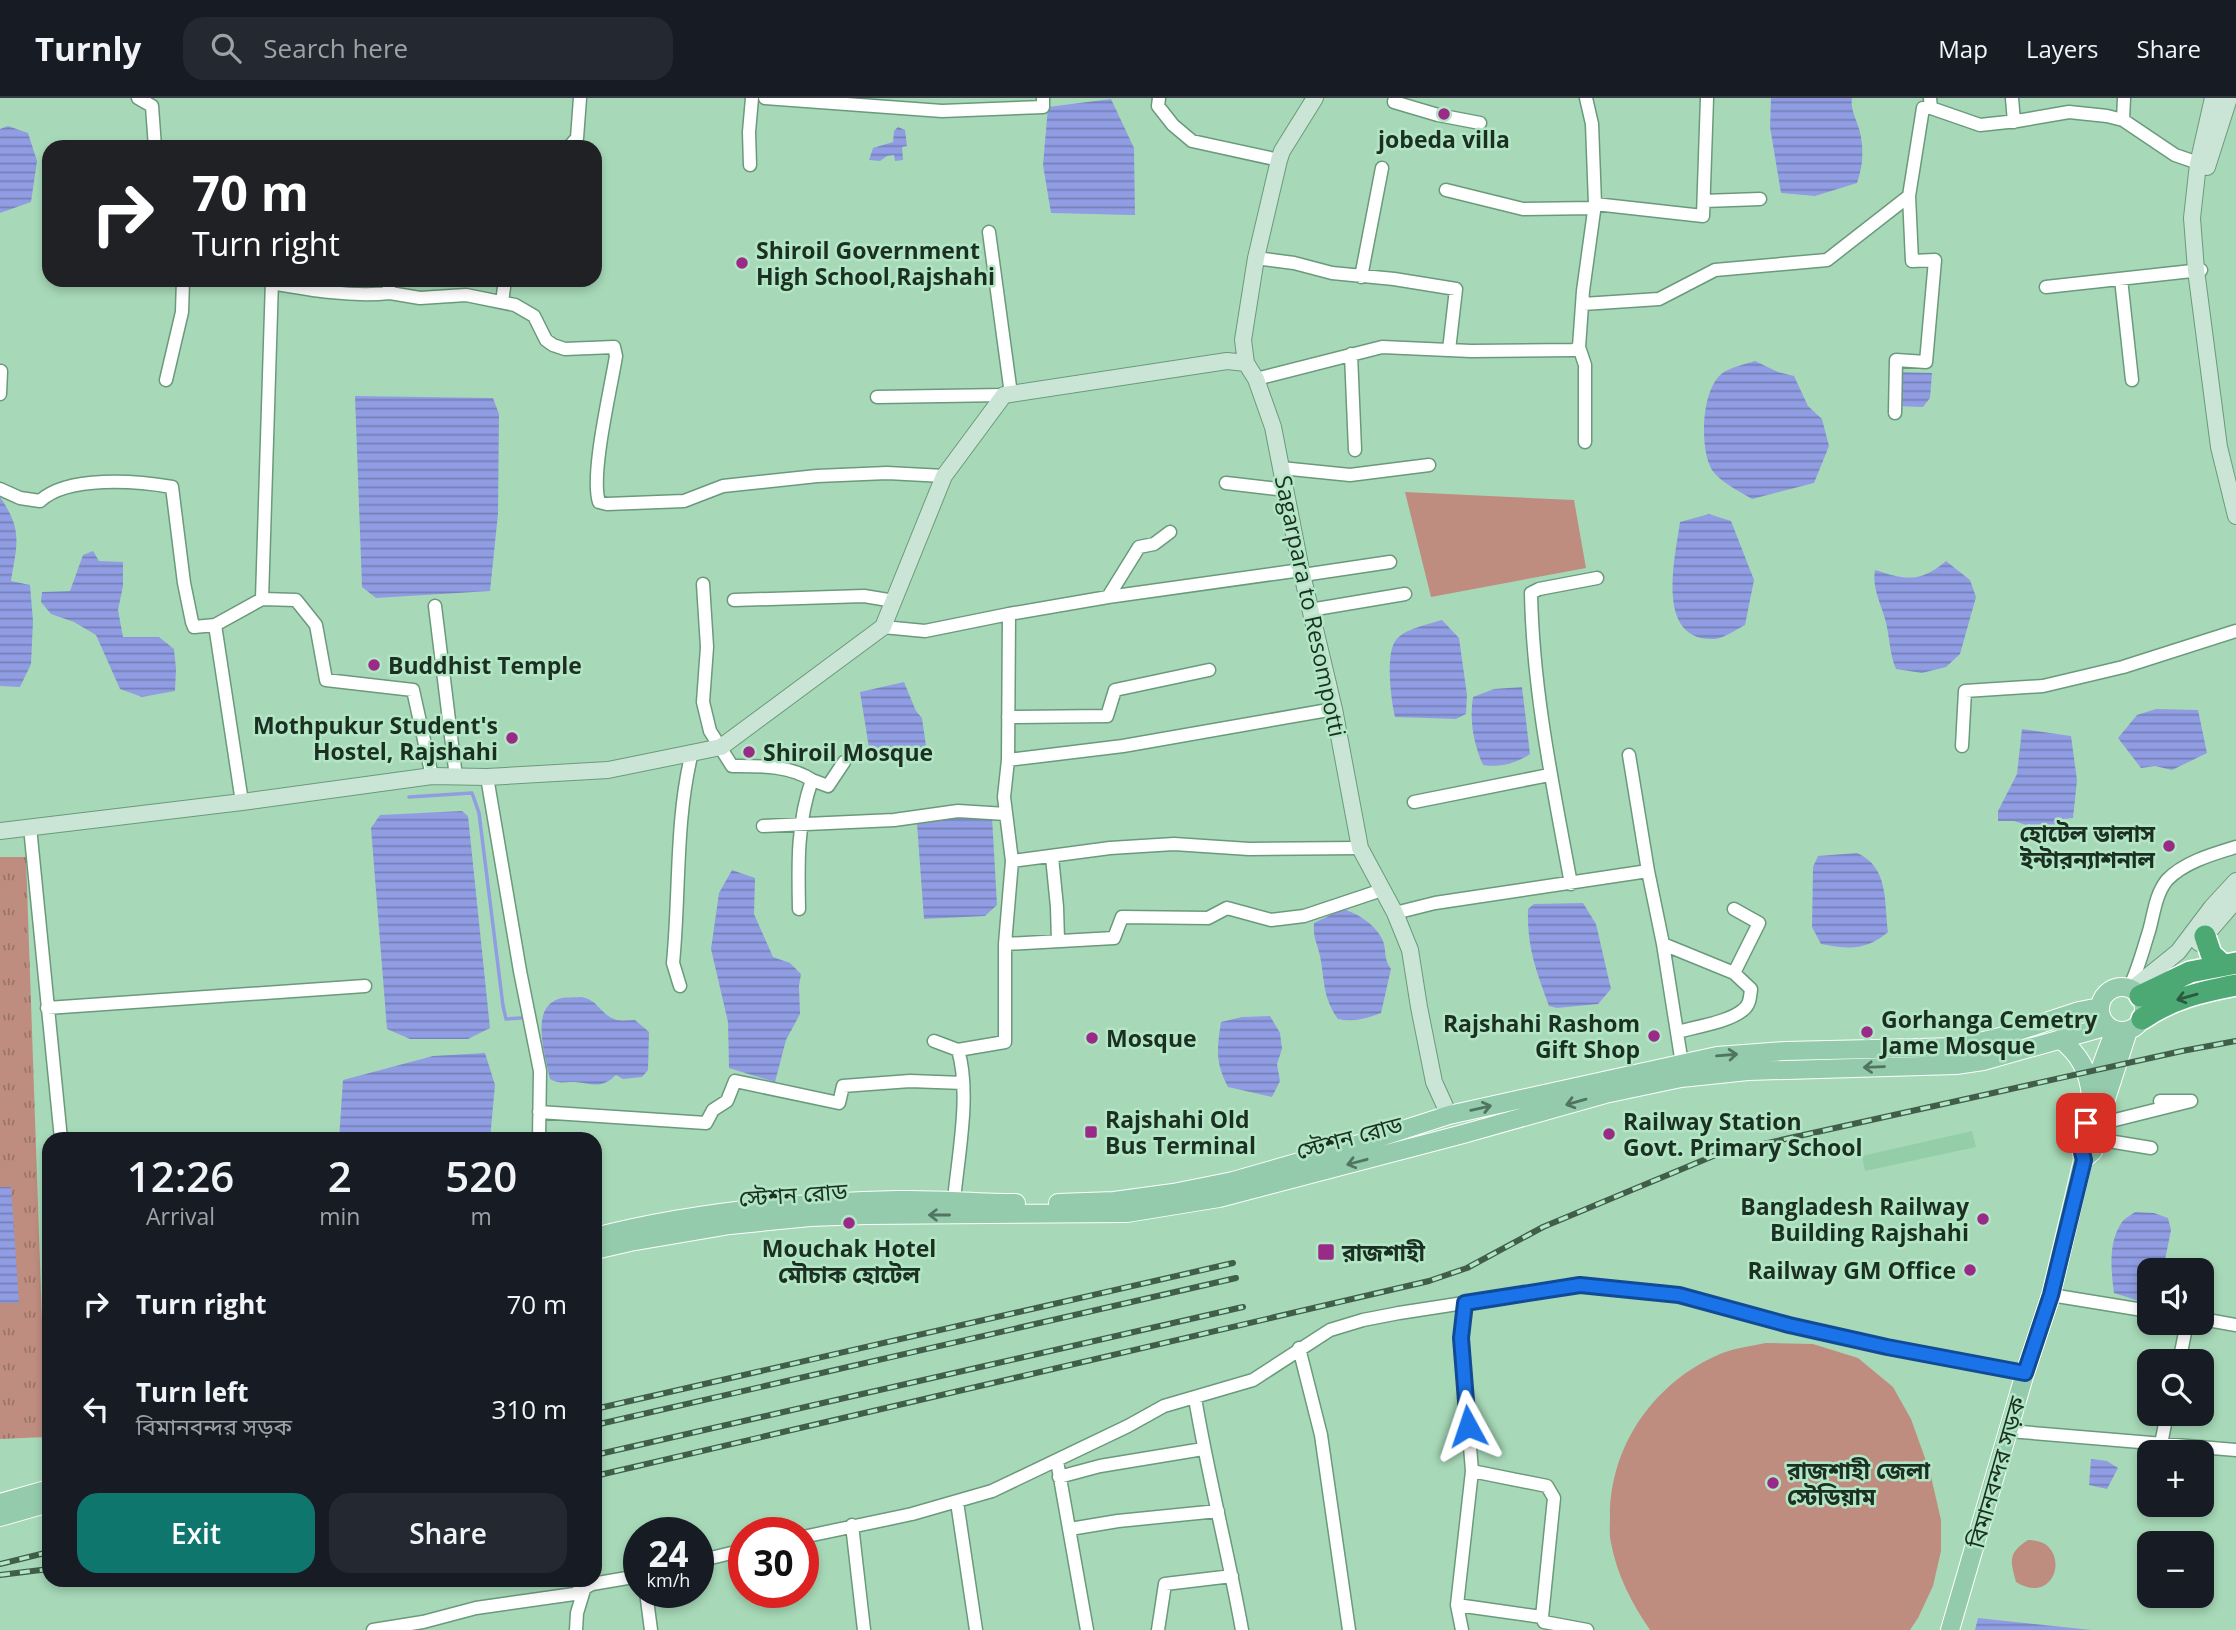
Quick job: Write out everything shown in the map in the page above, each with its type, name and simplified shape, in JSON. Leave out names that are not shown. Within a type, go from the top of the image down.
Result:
[{"type":"highway","points":[[2205,936],[2211,954],[2230,964]]},
{"type":"highway","points":[[2135,992],[2190,972],[2230,964]]},
{"type":"highway","name":"স্টেশন রোড","points":[[2123,1026],[2164,1004],[2236,985]]},
{"type":"main road","name":"Sagarpara to Resompotti","points":[[1315,98],[1279,160],[1256,258],[1243,340],[1247,363],[1256,379],[1273,427],[1310,610],[1334,709],[1360,848],[1395,913],[1410,950],[1434,1082],[1449,1115]]},
{"type":"main road","points":[[2213,98],[2222,122]]},
{"type":"main road","points":[[2229,98],[2222,122],[2203,164],[2198,218],[2199,270],[2219,447],[2236,516]]},
{"type":"main road","points":[[2199,270],[2224,444],[2236,481]]},
{"type":"main road","points":[[0,831],[432,776],[487,777],[608,770],[721,747],[883,627],[944,476],[1008,394],[1227,361],[1247,363]]},
{"type":"main road","points":[[2135,992],[2178,952],[2212,907],[2236,881]]},
{"type":"main road","points":[[2123,1026],[2101,1014],[2100,1007],[2107,993],[2113,989],[2135,992],[2184,958],[2236,900]]},
{"type":"main road","points":[[2091,1099],[2123,1026],[2144,1007],[2135,992]]},
{"type":"main road","name":"স্টেশন রোড","points":[[602,1236],[759,1209],[895,1200],[1002,1203],[1114,1201],[1173,1193],[1233,1181],[1449,1115],[1717,1056],[1785,1051],[1959,1047],[2000,1038],[2079,1011],[2100,1007]]},
{"type":"main road","points":[[2092,1131],[2123,1026]]},
{"type":"main road","name":"স্টেশন রোড","points":[[602,1248],[730,1225],[810,1217],[867,1214],[1127,1213],[1219,1198],[1605,1094],[1681,1077],[1748,1071],[1956,1065],[1983,1061],[2060,1039],[2123,1026]]},
{"type":"main road","points":[[2060,1039],[2075,1052],[2086,1074],[2091,1099],[2092,1131]]},
{"type":"main road","name":"বিমানবন্দর সড়ক","points":[[1950,1630],[2025,1373],[2051,1295],[2084,1160],[2093,1151],[2092,1131]]},
{"type":"main road","points":[[0,1503],[42,1491]]},
{"type":"main road","points":[[0,1517],[42,1505]]},
{"type":"street","points":[[138,98],[152,106],[154,140]]},
{"type":"street","points":[[575,140],[580,98]]},
{"type":"street","points":[[750,165],[752,98]]},
{"type":"street","points":[[765,98],[942,111],[1043,107],[1043,98]]},
{"type":"street","points":[[1159,98],[1158,106],[1173,125],[1192,141],[1279,160]]},
{"type":"street","points":[[1395,98],[1394,102],[1438,115],[1480,123]]},
{"type":"street","points":[[1585,442],[1585,365],[1580,348],[1583,291],[1594,206],[1592,124],[1586,98]]},
{"type":"street","points":[[1446,190],[1523,209],[1560,210],[1594,206],[1703,216],[1707,98]]},
{"type":"street","points":[[2012,98],[2014,122]]},
{"type":"street","points":[[2123,120],[2124,98]]},
{"type":"street","points":[[1895,413],[1895,360],[1926,362],[1935,260],[1912,261],[1909,196],[1923,108],[1930,103],[1980,125],[2069,112],[2107,116],[2123,120],[2175,155],[2203,164]]},
{"type":"street","points":[[1361,276],[1381,167]]},
{"type":"street","points":[[1583,304],[1659,299],[1715,270],[1827,260],[1909,196]]},
{"type":"street","points":[[1704,201],[1760,199]]},
{"type":"street","points":[[877,397],[1008,394],[989,232]]},
{"type":"street","points":[[1256,258],[1294,263],[1332,273],[1456,289],[1449,350]]},
{"type":"street","points":[[2046,287],[2199,270]]},
{"type":"street","points":[[2121,279],[2132,380]]},
{"type":"street","points":[[166,380],[182,312],[183,287]]},
{"type":"street","points":[[262,598],[272,287]]},
{"type":"street","points":[[299,287],[367,295],[388,287],[420,298],[466,295],[515,305],[534,316],[546,340],[553,345],[565,349],[614,347],[616,356],[597,470],[598,502],[607,504],[684,501],[723,486],[817,476],[887,473],[944,476]]},
{"type":"street","points":[[502,302],[504,287]]},
{"type":"street","points":[[1256,379],[1382,347],[1449,350],[1580,348]]},
{"type":"street","points":[[1351,354],[1355,450]]},
{"type":"street","points":[[0,394],[1,371]]},
{"type":"street","points":[[1281,468],[1350,475],[1429,465]]},
{"type":"street","points":[[0,489],[20,498],[40,501],[50,492],[68,486],[109,482],[172,487],[184,583],[194,627],[215,625],[262,598],[296,600],[316,625],[326,680],[413,690],[432,776]]},
{"type":"street","points":[[1226,483],[1286,490]]},
{"type":"street","points":[[1108,597],[1139,547],[1154,544],[1170,532]]},
{"type":"street","points":[[883,627],[925,631],[1108,597],[1390,562]]},
{"type":"street","points":[[1571,884],[1549,775],[1535,681],[1531,593],[1539,589],[1597,578]]},
{"type":"street","points":[[703,584],[707,647],[703,702],[710,731],[732,766],[768,766],[806,776],[828,786],[844,762]]},
{"type":"street","points":[[1310,610],[1405,594]]},
{"type":"street","points":[[734,600],[864,596],[894,601]]},
{"type":"street","points":[[435,606],[456,777]]},
{"type":"street","points":[[933,1041],[958,1050],[1005,1042],[1006,944],[1012,861],[1004,797],[1009,614]]},
{"type":"street","points":[[215,625],[242,802]]},
{"type":"street","points":[[1962,746],[1965,691],[2043,687],[2123,667],[2236,631]]},
{"type":"street","points":[[1008,717],[1107,716],[1115,690],[1209,670]]},
{"type":"street","points":[[1007,760],[1123,746],[1334,709]]},
{"type":"street","points":[[680,986],[673,963],[684,783],[692,751]]},
{"type":"street","points":[[1629,754],[1648,871],[1664,944],[1682,1064]]},
{"type":"street","points":[[1414,802],[1549,775]]},
{"type":"street","points":[[487,777],[540,1071],[539,1132]]},
{"type":"street","points":[[799,909],[798,839],[804,800],[812,779]]},
{"type":"street","points":[[763,826],[894,820],[958,811],[1006,814]]},
{"type":"street","points":[[30,827],[60,1132]]},
{"type":"street","points":[[1012,861],[1110,848],[1174,844],[1249,849],[1360,848]]},
{"type":"street","points":[[2135,992],[2142,948],[2150,929],[2154,905],[2166,881],[2181,868],[2236,847]]},
{"type":"street","points":[[1052,857],[1058,941]]},
{"type":"street","points":[[1395,913],[1435,903],[1648,871]]},
{"type":"street","points":[[1006,944],[1114,938],[1122,916],[1208,918],[1227,908],[1271,920],[1304,916],[1382,890]]},
{"type":"street","points":[[1734,909],[1759,923],[1734,973]]},
{"type":"street","points":[[1664,944],[1734,973],[1751,989],[1750,1002],[1742,1011],[1677,1032]]},
{"type":"street","points":[[47,1008],[365,986]]},
{"type":"street","points":[[954,1200],[964,1094],[962,1063],[958,1050]]},
{"type":"street","points":[[539,1112],[706,1123],[713,1110],[727,1101],[735,1080],[839,1103],[843,1086],[910,1081],[963,1083]]},
{"type":"street","points":[[2092,1131],[2191,1101],[2160,1101]]},
{"type":"street","points":[[2092,1131],[2151,1148]]},
{"type":"street","points":[[819,1532],[912,1514],[992,1491],[1164,1406],[1253,1380],[1330,1330],[1363,1320],[1580,1285],[1679,1295],[1778,1322],[1887,1347],[2025,1373]]},
{"type":"street","points":[[2051,1295],[2137,1309]]},
{"type":"street","points":[[1462,1630],[1457,1605],[1472,1471],[1461,1338],[1465,1303]]},
{"type":"street","points":[[2214,1321],[2236,1325]]},
{"type":"street","points":[[1299,1348],[1321,1436],[1349,1630],[1344,1630]]},
{"type":"street","points":[[1195,1398],[1203,1450],[1233,1576],[1241,1630]]},
{"type":"street","points":[[2008,1431],[2137,1442]]},
{"type":"street","points":[[2214,1448],[2236,1450]]},
{"type":"street","points":[[1059,1477],[1100,1466],[1203,1450]]},
{"type":"street","points":[[1057,1461],[1087,1630]]},
{"type":"street","points":[[1472,1471],[1547,1486],[1554,1498],[1543,1623]]},
{"type":"street","points":[[957,1502],[976,1630]]},
{"type":"street","points":[[1070,1529],[1118,1521],[1218,1511]]},
{"type":"street","points":[[852,1525],[864,1630]]},
{"type":"street","points":[[1158,1630],[1165,1584],[1233,1576]]},
{"type":"street","points":[[602,1582],[623,1579]]},
{"type":"street","points":[[373,1630],[423,1622],[476,1608],[574,1594],[588,1587]]},
{"type":"street","points":[[576,1630],[577,1613],[584,1590]]},
{"type":"street","points":[[1457,1605],[1587,1630]]},
{"type":"street","points":[[648,1608],[651,1630]]},
{"type":"shaded area","points":[[1972,1131],[1976,1147],[1865,1171],[1862,1156]]},
{"type":"green space","points":[[1405,492],[1574,500],[1586,568],[1431,597]]},
{"type":"green space","points":[[0,857],[26,857],[42,1321],[42,1437],[0,1439]]},
{"type":"green space","name":"রাজশাহী জেলা স্টেডিয়াম","points":[[1766,1343],[1813,1344],[1858,1358],[1893,1387],[1911,1419],[1930,1472],[1941,1520],[1941,1551],[1933,1586],[1910,1630],[1650,1630],[1631,1599],[1617,1566],[1610,1533],[1612,1490],[1627,1441],[1656,1399],[1696,1366],[1720,1354]]},
{"type":"green space","points":[[2028,1540],[2045,1544],[2052,1551],[2055,1560],[2052,1577],[2047,1584],[2039,1588],[2016,1582],[2012,1558],[2017,1549]]},
{"type":"water","points":[[1771,98],[1852,98],[1862,145],[1862,164],[1857,183],[1815,196],[1781,193],[1770,127]]},
{"type":"water","points":[[1111,99],[1134,148],[1135,215],[1051,213],[1043,165],[1048,107]]},
{"type":"water","points":[[8,126],[28,133],[37,161],[31,202],[0,213],[0,129]]},
{"type":"water","points":[[898,127],[905,130],[907,146],[902,147],[903,160],[895,161],[894,155],[880,161],[869,160],[873,148],[893,142],[894,131]]},
{"type":"water","points":[[1755,361],[1794,376],[1808,406],[1822,419],[1829,446],[1814,483],[1752,499],[1712,470],[1705,448],[1704,418],[1716,379],[1728,370]]},
{"type":"water","points":[[1897,372],[1932,373],[1930,398],[1923,407],[1896,406]]},
{"type":"water","points":[[355,396],[493,398],[499,414],[498,514],[490,591],[376,598],[362,587]]},
{"type":"water","points":[[0,497],[15,528],[15,557],[11,581],[30,585],[33,621],[31,664],[20,687],[0,686]]},
{"type":"water","points":[[1709,514],[1731,521],[1754,580],[1745,625],[1715,639],[1696,636],[1683,627],[1676,613],[1673,595],[1680,522]]},
{"type":"water","points":[[93,551],[99,561],[123,562],[123,586],[118,610],[123,637],[159,637],[174,649],[175,691],[142,697],[120,689],[96,635],[74,622],[51,614],[41,602],[42,592],[70,591],[83,555]]},
{"type":"water","points":[[1946,561],[1970,580],[1976,597],[1960,654],[1946,667],[1922,673],[1896,669],[1876,589],[1875,570],[1912,578],[1928,573]]},
{"type":"water","points":[[1442,620],[1459,638],[1467,695],[1466,714],[1456,719],[1395,717],[1390,677],[1393,646],[1405,633]]},
{"type":"water","points":[[904,682],[916,711],[922,718],[927,753],[910,755],[911,761],[898,763],[895,756],[870,754],[860,692]]},
{"type":"water","points":[[1522,687],[1530,754],[1508,764],[1483,765],[1473,732],[1473,697],[1494,689]]},
{"type":"water","points":[[2156,709],[2198,710],[2207,753],[2172,770],[2155,766],[2141,768],[2118,738],[2137,715]]},
{"type":"water","points":[[2022,729],[2071,736],[2077,780],[2073,818],[2062,819],[2057,835],[2014,821],[1998,821],[1998,811],[2017,774]]},
{"type":"water","points":[[462,811],[468,816],[490,1028],[468,1039],[410,1039],[387,1029],[371,828],[380,815]]},
{"type":"water","points":[[934,815],[992,817],[997,905],[985,916],[924,919],[917,824]]},
{"type":"water","points":[[1857,853],[1875,867],[1880,876],[1888,932],[1872,943],[1856,947],[1821,944],[1812,927],[1813,867],[1818,856]]},
{"type":"water","points":[[732,870],[755,878],[754,914],[773,957],[790,963],[801,974],[800,1014],[786,1040],[775,1082],[729,1068],[728,1022],[711,949],[719,893]]},
{"type":"water","points":[[1583,903],[1596,924],[1611,989],[1598,1004],[1557,1008],[1549,1006],[1531,947],[1528,909],[1534,904]]},
{"type":"water","points":[[1343,909],[1361,917],[1376,930],[1383,941],[1391,969],[1381,1013],[1370,1017],[1338,1019],[1327,996],[1314,923]]},
{"type":"water","points":[[581,997],[592,1001],[612,1018],[635,1020],[649,1032],[648,1070],[642,1077],[623,1079],[616,1075],[605,1083],[595,1085],[550,1079],[543,1049],[543,1015],[547,1007],[557,999]]},
{"type":"water","points":[[1270,1016],[1280,1033],[1282,1049],[1277,1064],[1280,1081],[1272,1097],[1228,1087],[1218,1055],[1221,1022],[1242,1017]]},
{"type":"water","points":[[485,1053],[495,1085],[491,1132],[339,1132],[343,1080],[433,1056]]},
{"type":"water","points":[[0,1187],[11,1187],[19,1303],[0,1303]]},
{"type":"water","points":[[2135,1212],[2154,1213],[2168,1218],[2171,1230],[2165,1258],[2137,1258],[2137,1300],[2114,1293],[2114,1238],[2123,1221]]},
{"type":"water","points":[[2091,1459],[2107,1461],[2118,1468],[2107,1489],[2089,1485]]},
{"type":"water","points":[[1978,1618],[2092,1630],[1975,1630]]},
{"type":"waterway","points":[[409,797],[472,793],[479,813],[503,1006],[506,1019],[521,1018]]},
{"type":"railway","points":[[602,1474],[1429,1281],[1467,1268],[1543,1227],[1718,1154],[2236,1041]]},
{"type":"railway","points":[[602,1407],[1233,1263]]},
{"type":"railway","points":[[602,1423],[1236,1278]]},
{"type":"railway","points":[[602,1453],[1243,1307]]},
{"type":"railway","points":[[0,1564],[42,1554]]},
{"type":"railway","points":[[0,1575],[42,1570]]},
{"type":"place","name":"jobeda villa","points":[[1444,114]]},
{"type":"place","name":"Shiroil Government High School,Rajshahi","points":[[742,263]]},
{"type":"place","name":"Buddhist Temple","points":[[374,665]]},
{"type":"place","name":"Mothpukur Student's Hostel, Rajshahi","points":[[512,738]]},
{"type":"place","name":"Shiroil Mosque","points":[[749,752]]},
{"type":"place","name":"হোটেল ডালাস ইন্টারন্যাশনাল","points":[[2169,846]]},
{"type":"place","name":"Gorhanga Cemetry Jame Mosque","points":[[1867,1032]]},
{"type":"place","name":"Rajshahi Rashom Gift Shop","points":[[1654,1036]]},
{"type":"place","name":"Mosque","points":[[1092,1038]]},
{"type":"place","name":"Rajshahi Old Bus Terminal","points":[[1091,1132]]},
{"type":"place","name":"Railway Station Govt. Primary School","points":[[1609,1134]]},
{"type":"place","name":"Bangladesh Railway Building Rajshahi","points":[[1983,1219]]},
{"type":"place","name":"Mouchak Hotel মৌচাক হোটেল","points":[[849,1223]]},
{"type":"place","name":"রাজশাহী","points":[[1326,1252]]},
{"type":"place","name":"Railway GM Office","points":[[1970,1270]]},
{"type":"place","name":"রাজশাহী জেলা স্টেডিয়াম","points":[[1773,1483]]},
{"type":"route","points":[[1468,1426],[1461,1338],[1465,1303],[1580,1285],[1679,1295],[1789,1325],[2025,1373],[2051,1295],[2084,1160],[2081,1148],[2086,1123]]}]
